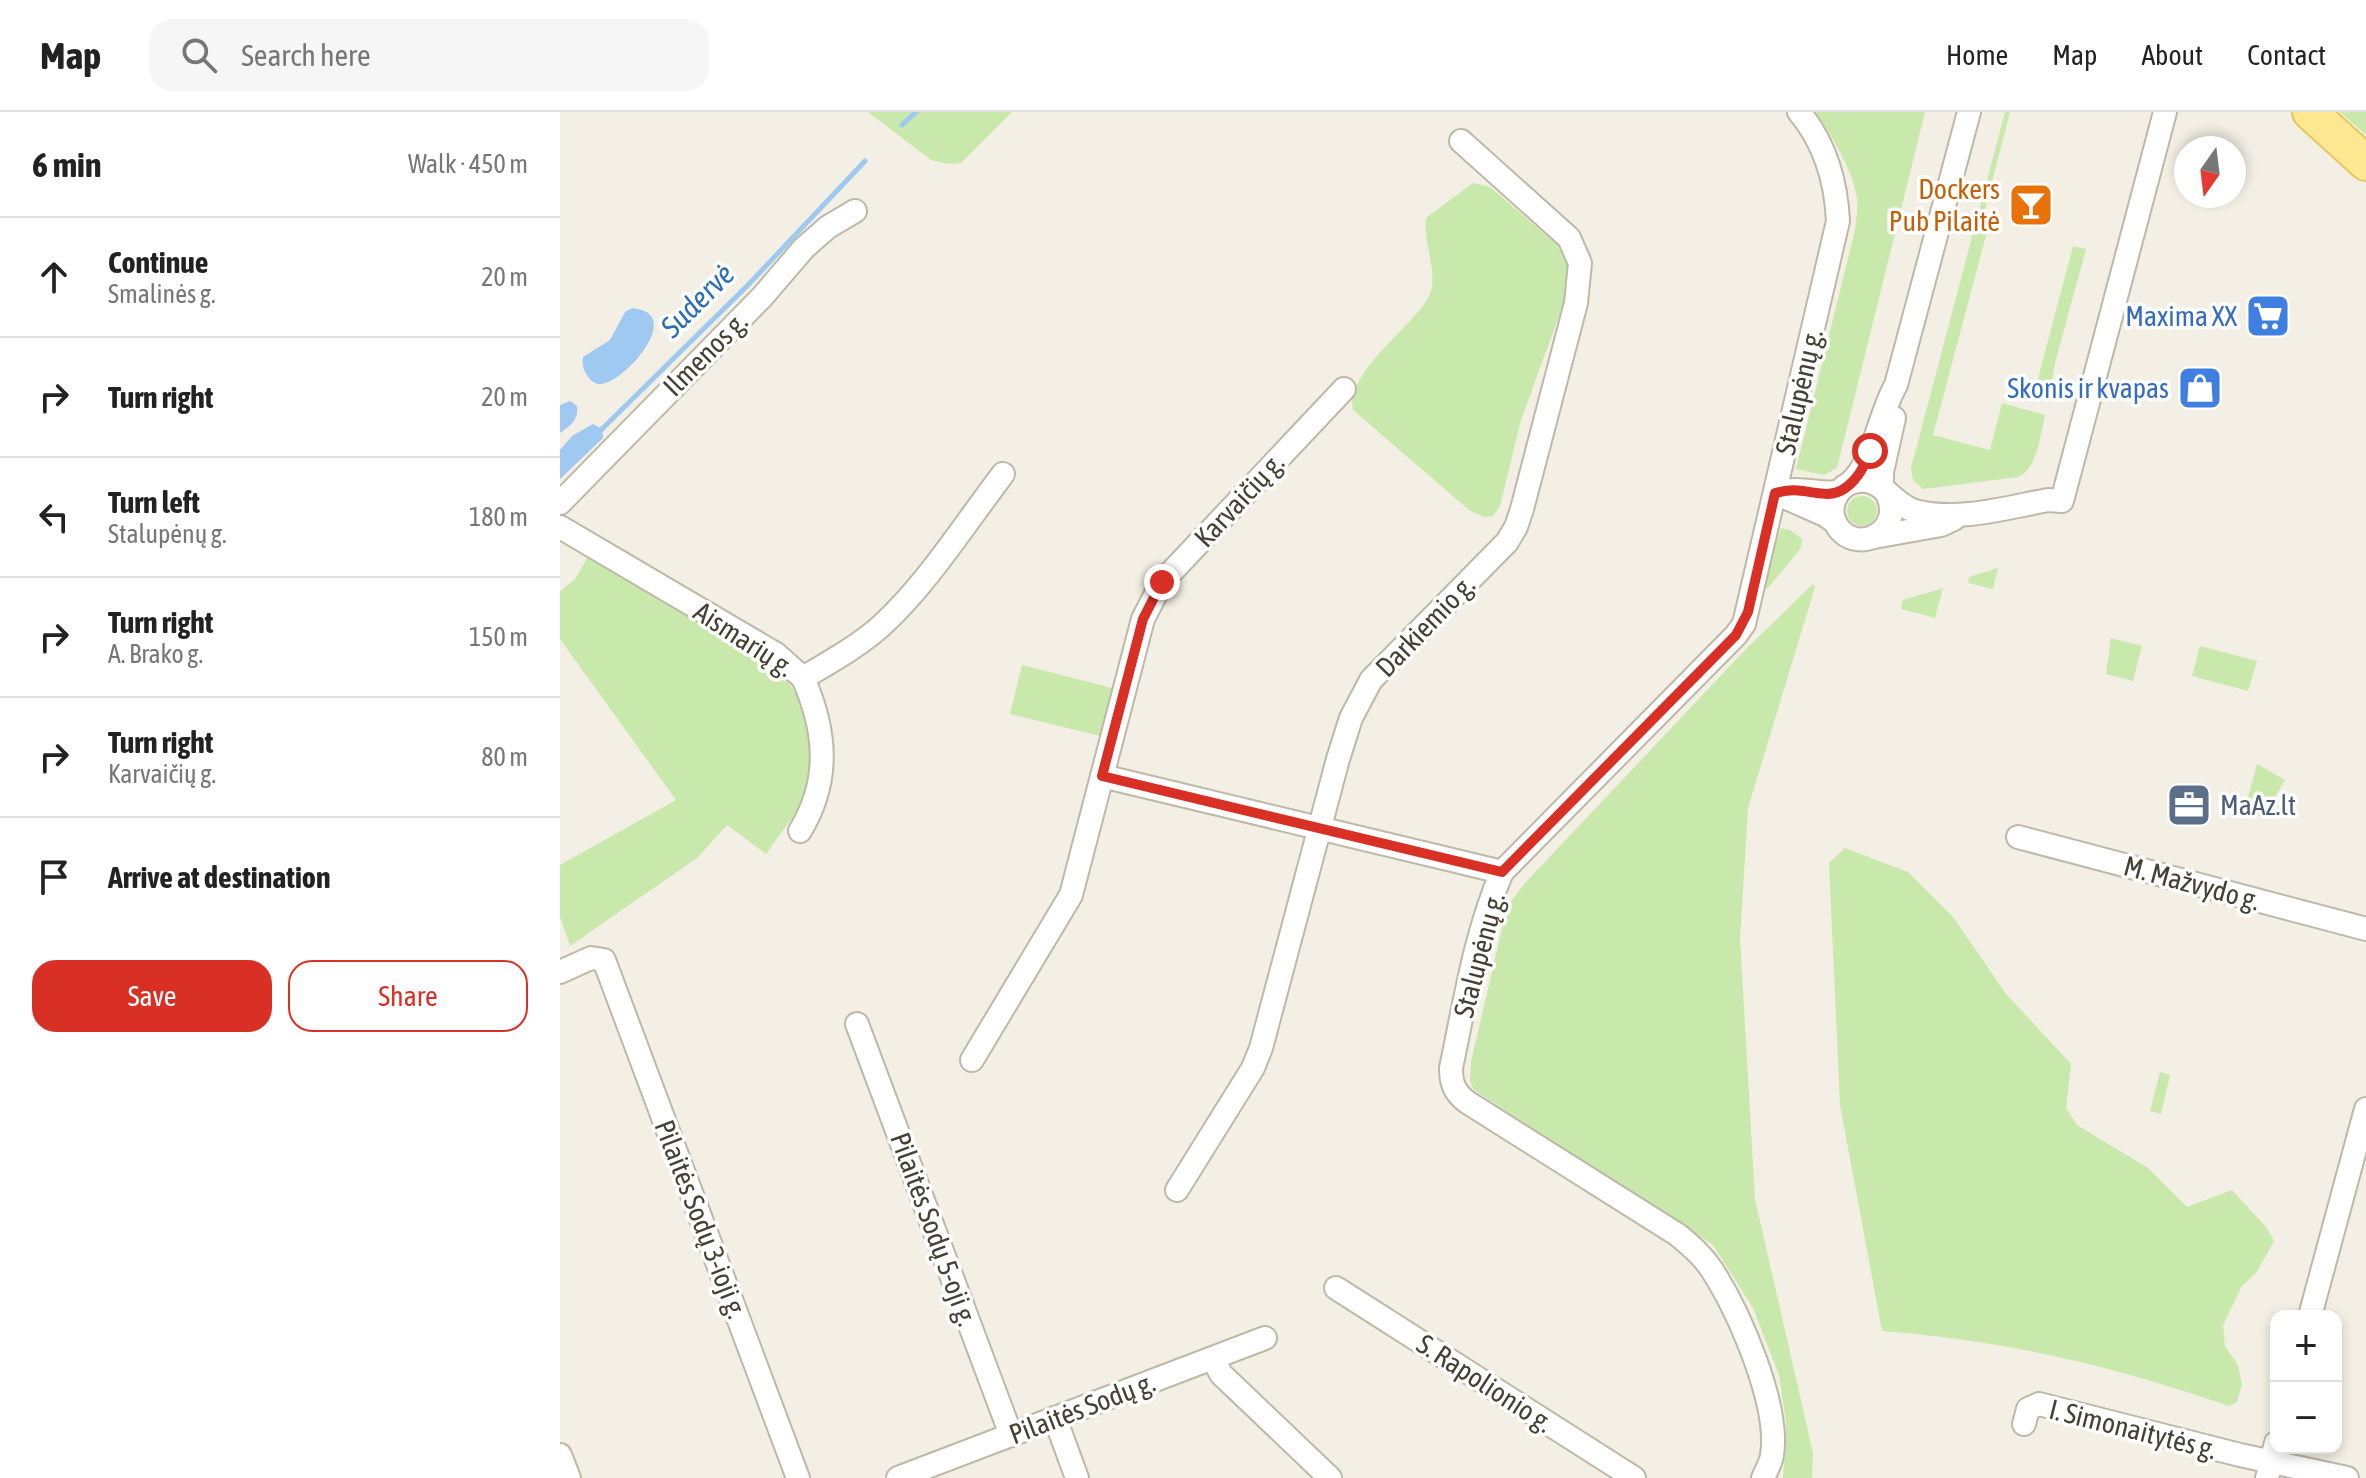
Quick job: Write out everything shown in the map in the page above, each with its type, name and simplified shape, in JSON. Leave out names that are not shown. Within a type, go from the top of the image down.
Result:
[{"type":"main road","points":[[2310,112],[2366,163]]},
{"type":"street","name":"Stalupėnų g.","points":[[1763,1478],[1771,1459],[1773,1439],[1761,1376],[1712,1270],[1696,1250],[1678,1235],[1467,1102],[1457,1094],[1451,1081],[1451,1068],[1490,900],[1502,872],[1736,635],[1748,612],[1838,221],[1831,172],[1810,125],[1799,112]]},
{"type":"street","points":[[1835,522],[1833,507],[1845,487],[1866,464],[1886,403],[1896,385],[1969,112]]},
{"type":"street","points":[[1775,493],[1793,488],[1828,494],[1867,481],[1905,508],[1918,512],[1963,515],[2048,500],[2062,501],[2165,112]]},
{"type":"street","name":"Darkiemio g.","points":[[1177,1190],[1253,1068],[1261,1048],[1351,718],[1371,680],[1507,542],[1516,527],[1576,303],[1580,263],[1569,238],[1461,141]]},
{"type":"street","name":"Ilmenos g.","points":[[560,503],[762,297],[804,248],[828,227],[855,211]]},
{"type":"street","points":[[1874,537],[1882,533],[1891,518],[1892,509],[1884,491],[1882,472],[1896,405],[1896,385]]},
{"type":"street","name":"Karvaičių g.","points":[[972,1060],[1071,895],[1143,619],[1156,590],[1344,389]]},
{"type":"street","name":"Aismarių g.","points":[[560,527],[776,654],[803,678],[862,642],[881,625],[923,580],[1003,474]]},
{"type":"street","points":[[1775,493],[1817,511],[1835,522],[1847,536],[1856,539],[1941,525],[1963,515]]},
{"type":"street","points":[[800,831],[814,803],[822,754],[822,730],[803,678]]},
{"type":"street","points":[[1102,776],[1502,872]]},
{"type":"street","name":"M. Mažvydo g.","points":[[2018,837],[2366,929]]},
{"type":"street","name":"Pilaitės Sodų 3-ioji g.","points":[[560,972],[591,958],[604,960],[798,1478]]},
{"type":"street","name":"Pilaitės Sodų 5-oji g.","points":[[857,1024],[1011,1435]]},
{"type":"street","points":[[2312,1310],[2366,1109]]},
{"type":"street","name":"S. Rapolionio g.","points":[[1336,1288],[1634,1478]]},
{"type":"street","name":"Pilaitės Sodų g.","points":[[898,1478],[1265,1338]]},
{"type":"street","points":[[1213,1359],[1221,1374],[1330,1478]]},
{"type":"street","name":"I. Simonaitytės g.","points":[[2024,1424],[2028,1409],[2039,1404],[2347,1478]]},
{"type":"street","points":[[1055,1418],[1077,1478]]},
{"type":"street","points":[[560,1455],[569,1478]]},
{"type":"green space","points":[[868,112],[1012,112],[961,163],[948,164],[931,160]]},
{"type":"green space","points":[[1815,112],[1925,112],[1837,468],[1824,475],[1796,469],[1855,230],[1857,202],[1846,164]]},
{"type":"green space","points":[[2005,112],[2010,112],[1982,221],[1989,224],[1933,435],[1990,450],[2002,403],[2045,415],[2040,441],[2030,466],[2018,477],[1923,489],[1913,480],[1911,468]]},
{"type":"green space","points":[[2340,112],[2366,112],[2366,135]]},
{"type":"green space","points":[[1473,183],[1490,187],[1560,247],[1568,267],[1563,305],[1521,420],[1500,506],[1493,516],[1484,517],[1469,510],[1353,410],[1353,396],[1369,366],[1428,298],[1433,280],[1426,218]]},
{"type":"green space","points":[[2073,246],[2086,249],[2055,363],[2049,399],[2034,394]]},
{"type":"green space","points":[[1862,496],[1873,500],[1877,511],[1873,522],[1862,526],[1851,522],[1847,511],[1851,500]]},
{"type":"green space","points":[[1781,528],[1790,530],[1802,539],[1801,548],[1765,588],[1763,584]]},
{"type":"green space","points":[[589,555],[771,664],[792,688],[806,716],[811,776],[804,799],[766,854],[727,825],[697,858],[570,946],[560,917],[560,865],[676,800],[560,639],[560,591],[575,579]]},
{"type":"green space","points":[[1998,568],[1993,589],[1968,583],[1969,577]]},
{"type":"green space","points":[[1813,584],[1815,587],[1748,808],[1740,938],[1755,1199],[1813,1453],[1812,1478],[1783,1478],[1786,1422],[1779,1375],[1753,1308],[1713,1245],[1474,1090],[1470,1081],[1471,1062],[1504,920],[1512,900],[1745,650]]},
{"type":"green space","points":[[1943,588],[1935,618],[1901,609],[1903,600]]},
{"type":"green space","points":[[2111,638],[2142,646],[2133,681],[2106,674]]},
{"type":"green space","points":[[2200,646],[2257,661],[2248,691],[2192,676]]},
{"type":"green space","points":[[1022,665],[1112,688],[1100,736],[1010,714]]},
{"type":"green space","points":[[2257,764],[2285,780],[2263,817],[2244,812]]},
{"type":"green space","points":[[1845,848],[1908,872],[1953,917],[2006,994],[2071,1064],[2066,1108],[2077,1125],[2148,1168],[2187,1207],[2232,1190],[2267,1228],[2274,1241],[2256,1273],[2242,1286],[2223,1325],[2225,1346],[2238,1365],[2242,1384],[2237,1402],[2229,1406],[2101,1367],[2015,1348],[1882,1331],[1840,1105],[1829,863]]},
{"type":"green space","points":[[2160,1072],[2170,1075],[2161,1114],[2150,1111]]},
{"type":"water","points":[[632,308],[647,313],[654,322],[646,347],[624,372],[602,384],[595,383],[585,371],[583,357],[610,340],[625,312]]},
{"type":"water","points":[[570,401],[577,406],[577,415],[560,433],[560,405]]},
{"type":"water","points":[[593,424],[602,429],[603,438],[560,479],[560,450],[572,436]]},
{"type":"waterway","name":"Sudervė","points":[[902,125],[916,112]]},
{"type":"waterway","name":"Sudervė","points":[[598,433],[748,285],[865,161]]},
{"type":"place","name":"Dockers Pub Pilaitė","points":[[2031,205]]},
{"type":"place","name":"Maxima XX","points":[[2268,316]]},
{"type":"place","name":"Skonis ir kvapas","points":[[2200,388]]},
{"type":"place","name":"MaAz.lt","points":[[2189,805]]},
{"type":"route","points":[[1162,582],[1143,619],[1102,776],[1502,872],[1744,624],[1775,493],[1793,488],[1828,494],[1838,492],[1859,475],[1870,451]]}]
